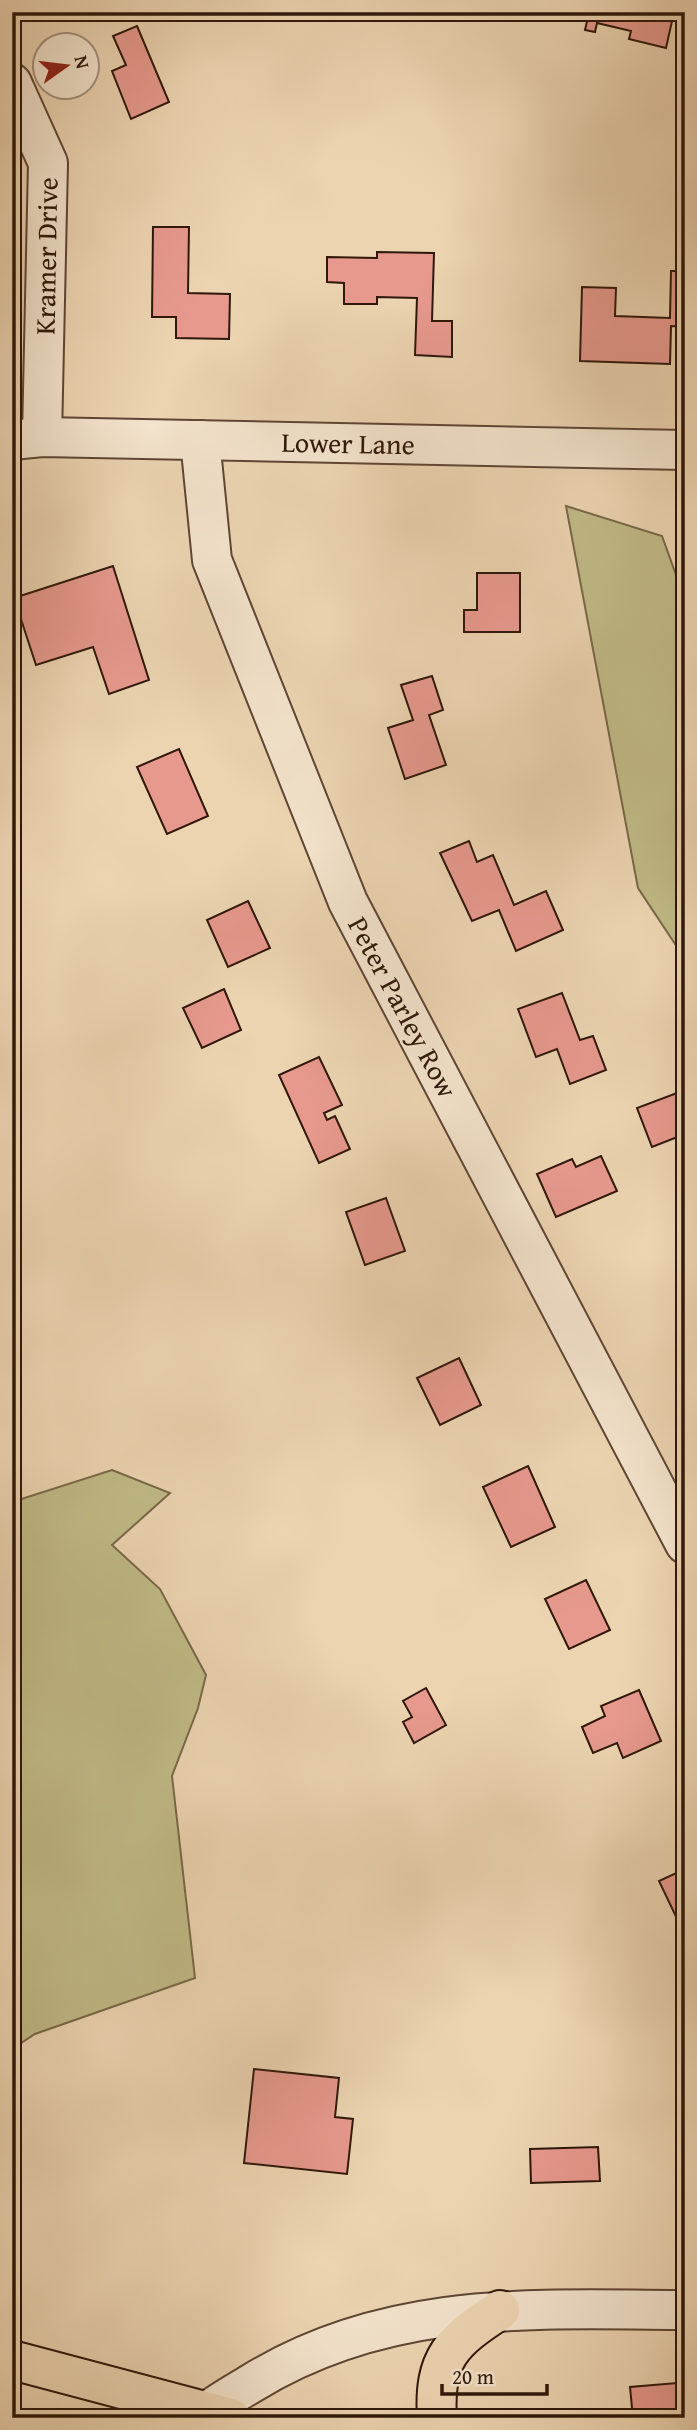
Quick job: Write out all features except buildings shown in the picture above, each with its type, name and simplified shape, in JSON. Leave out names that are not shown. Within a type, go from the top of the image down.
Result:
[{"type":"highway","points":[[437,2418],[435,2388],[443,2359],[463,2334],[500,2311]]},
{"type":"highway","points":[[12,2360],[212,2416]]},
{"type":"street","name":"Kramer Drive","points":[[12,83],[48,163],[27,439]]},
{"type":"street","name":"Lower Lane","points":[[27,439],[685,450]]},
{"type":"street","name":"Peter Parley Row","points":[[200,440],[212,560],[348,902],[685,1544]]},
{"type":"street","points":[[212,2416],[268,2373],[321,2347],[378,2328],[424,2318],[500,2311],[685,2310]]},
{"type":"shaded area","points":[[566,506],[662,536],[685,600],[685,959],[638,888]]},
{"type":"shaded area","points":[[112,1470],[170,1493],[112,1545],[160,1589],[206,1675],[198,1708],[172,1776],[195,1978],[35,2034],[12,2049],[12,1502]]}]
